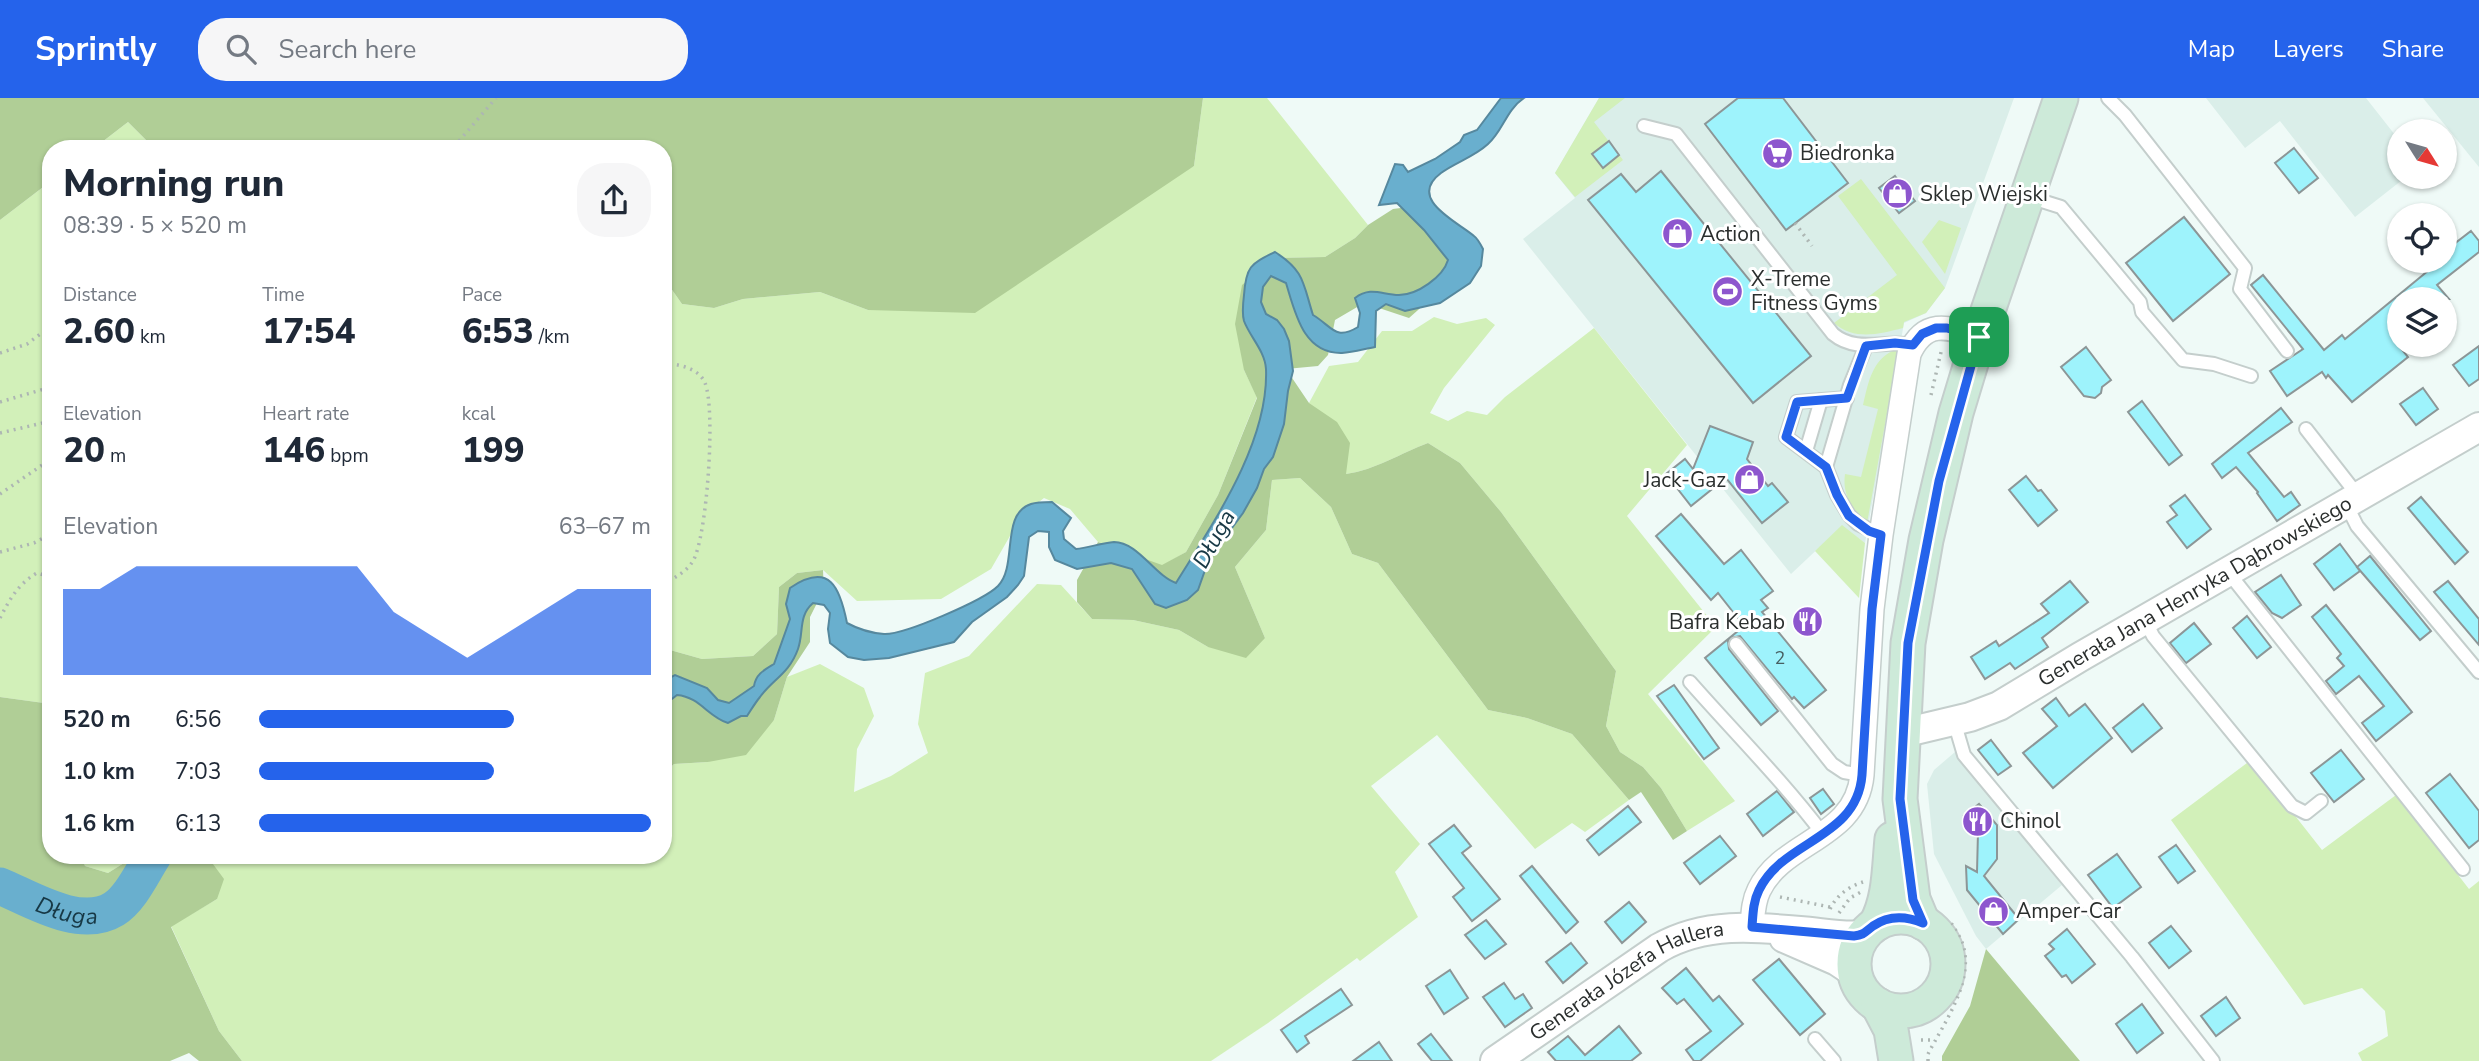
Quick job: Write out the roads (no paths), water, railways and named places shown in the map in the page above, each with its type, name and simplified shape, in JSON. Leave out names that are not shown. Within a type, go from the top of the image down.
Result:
[{"type":"main road","points":[[1923,1047],[1916,1028],[1925,1004],[1942,987],[1947,963],[1934,917],[1913,900],[1900,799],[1908,643],[1926,540],[1947,446],[1979,337],[2060,98]]},
{"type":"main road","points":[[1896,1061],[1891,1030],[1878,1005],[1860,989],[1855,974],[1859,926],[1884,909],[1892,831],[1900,799]]},
{"type":"main road","points":[[1859,926],[1899,917],[1934,917]]},
{"type":"main road","points":[[1878,1005],[1902,1011],[1925,1004]]},
{"type":"street","points":[[1761,929],[1754,904],[1768,875],[1845,817],[1858,796],[1862,775],[1872,609],[1906,363],[1913,345],[1922,334],[1936,328],[1947,328],[1979,337]]},
{"type":"street","name":"Generała Jana Henryka Dąbrowskiego","points":[[1903,733],[1954,721],[2000,706],[2479,427]]},
{"type":"street","name":"Generała Józefa Hallera","points":[[1494,1061],[1659,948],[1704,923],[1844,936],[1859,926]]},
{"type":"street","name":"Generała Józefa Hallera","points":[[1761,929],[1838,961],[1855,974]]},
{"type":"lane","points":[[2108,98],[2125,115],[2245,268],[2240,289],[2287,351]]},
{"type":"lane","points":[[1644,126],[1676,134],[1828,329],[1838,338],[1866,346],[1895,343],[1913,345]]},
{"type":"lane","points":[[2027,196],[2061,207],[2140,302],[2142,312],[2183,360],[2214,364],[2251,376]]},
{"type":"lane","points":[[1826,467],[1866,346]]},
{"type":"lane","points":[[1847,398],[1797,402],[1786,437],[1826,467],[1849,516],[1869,531],[1881,535]]},
{"type":"lane","points":[[1806,451],[1821,400]]},
{"type":"lane","points":[[2306,429],[2352,501],[2357,526],[2479,672]]},
{"type":"lane","points":[[2228,572],[2463,869]]},
{"type":"lane","points":[[2145,620],[2153,636],[2292,806],[2306,813],[2321,801]]},
{"type":"lane","points":[[1736,644],[1832,764],[1844,772],[1862,775]]},
{"type":"lane","points":[[1690,682],[1789,790],[1823,834]]},
{"type":"lane","points":[[1954,721],[1964,755],[2132,957],[2213,1061]]},
{"type":"lane","points":[[1815,1039],[1835,1061]]},
{"type":"water","points":[[1501,98],[1524,98],[1513,108],[1488,144],[1441,173],[1432,183],[1429,192],[1438,209],[1475,237],[1483,249],[1481,266],[1470,283],[1440,303],[1405,311],[1386,304],[1376,311],[1375,347],[1342,353],[1318,347],[1310,339],[1297,318],[1286,283],[1271,276],[1263,287],[1261,302],[1266,314],[1277,320],[1289,341],[1293,371],[1284,424],[1273,457],[1264,469],[1257,488],[1243,513],[1209,559],[1198,590],[1187,600],[1166,608],[1155,604],[1132,569],[1111,563],[1077,569],[1055,560],[1049,547],[1049,532],[1038,531],[1029,537],[1024,576],[1018,585],[1007,597],[972,622],[954,642],[889,658],[864,660],[848,657],[830,643],[830,613],[824,605],[813,603],[805,613],[800,643],[794,658],[747,716],[728,723],[692,699],[677,695],[672,699],[672,676],[675,675],[707,688],[718,700],[729,703],[754,686],[759,675],[774,664],[790,619],[786,604],[790,588],[804,580],[815,577],[831,582],[841,599],[847,623],[884,634],[908,629],[977,600],[998,586],[1004,577],[1016,518],[1033,503],[1052,502],[1071,518],[1063,531],[1064,539],[1076,549],[1114,542],[1123,543],[1176,583],[1236,481],[1249,453],[1265,397],[1265,362],[1243,318],[1248,272],[1255,263],[1275,252],[1298,272],[1313,315],[1339,333],[1358,327],[1360,313],[1355,298],[1361,294],[1406,294],[1428,284],[1441,273],[1448,260],[1424,230],[1397,203],[1379,205],[1395,164],[1403,165],[1408,172],[1435,159],[1460,142],[1464,135],[1477,130]]},
{"type":"waterway","name":"Długa","points":[[0,886],[56,910],[86,916],[101,915],[114,909],[126,898],[148,864]]},
{"type":"place","name":"Biedronka","points":[[1777,153]]},
{"type":"place","name":"Sklep Wiejski","points":[[1897,194]]},
{"type":"place","name":"Action","points":[[1677,234]]},
{"type":"place","name":"X-Treme Fitness Gyms","points":[[1728,291]]},
{"type":"place","name":"Jack-Gaz","points":[[1749,480]]},
{"type":"place","name":"Bafra Kebab","points":[[1808,622]]},
{"type":"place","name":"Chinol","points":[[1977,821]]},
{"type":"place","name":"Amper-Car","points":[[1993,911]]}]
